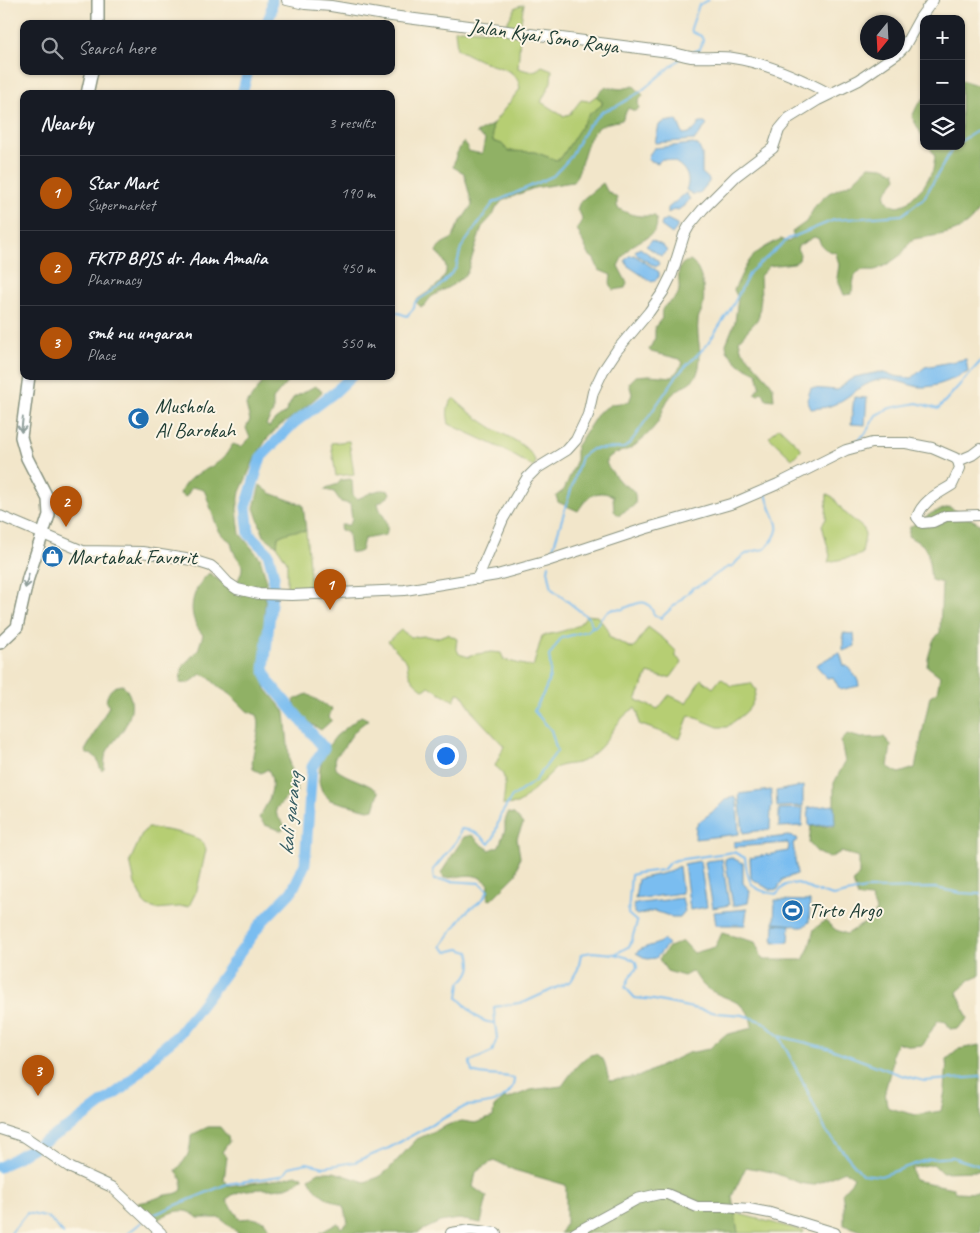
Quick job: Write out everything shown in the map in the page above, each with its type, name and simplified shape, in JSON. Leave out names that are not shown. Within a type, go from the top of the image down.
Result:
[{"type":"main road","points":[[98,0],[98,20]]},
{"type":"main road","points":[[88,90],[91,75]]},
{"type":"main road","points":[[0,643],[17,627],[28,578],[44,535],[50,507],[43,487],[25,451],[21,437],[28,380]]},
{"type":"street","name":"Jalan Kyai Sono Raya","points":[[287,0],[384,15],[540,34],[686,55],[742,60],[802,80],[830,94]]},
{"type":"street","points":[[477,579],[503,519],[527,478],[536,469],[567,450],[576,440],[588,415],[593,392],[603,371],[617,350],[663,292],[672,274],[686,230],[721,190],[773,148],[775,139],[783,124],[794,115],[830,94],[859,80],[898,53],[904,47],[920,18],[933,0]]},
{"type":"street","points":[[0,516],[83,552],[142,552],[192,560],[211,566],[237,589],[278,596],[405,590],[477,579],[544,562],[644,529],[715,510],[765,490],[846,450],[872,443],[906,443],[932,448],[958,461],[960,468],[955,482],[928,499],[917,517],[922,523],[946,516],[980,515]]},
{"type":"street","points":[[958,461],[980,449]]},
{"type":"street","points":[[0,1129],[18,1134],[32,1141],[71,1168],[112,1187],[161,1233]]},
{"type":"street","points":[[575,1233],[637,1199],[658,1194],[668,1194],[697,1206],[741,1208],[770,1213],[835,1233]]},
{"type":"street","points":[[451,1233],[471,1230],[496,1233]]},
{"type":"green space","points":[[524,4],[520,28],[518,68],[533,71],[542,66],[552,70],[551,82],[541,102],[563,116],[570,114],[581,100],[589,101],[596,96],[602,101],[602,105],[589,115],[561,158],[556,160],[535,152],[508,151],[502,144],[493,141],[492,125],[520,89],[519,82],[508,71],[457,49],[455,30],[497,31],[507,23],[516,7]]},
{"type":"green space","points":[[965,81],[980,86],[980,205],[975,215],[961,228],[944,234],[914,239],[899,256],[878,269],[858,272],[851,294],[844,295],[837,278],[839,265],[836,253],[825,249],[819,239],[814,237],[798,246],[799,260],[794,263],[769,266],[760,276],[761,297],[757,320],[739,340],[741,349],[773,387],[774,400],[766,399],[761,392],[757,395],[755,393],[760,386],[757,373],[739,364],[727,351],[726,344],[735,322],[738,298],[734,290],[751,258],[770,244],[781,239],[788,242],[794,238],[792,232],[806,222],[816,205],[829,193],[851,183],[869,166],[883,167],[895,172],[897,178],[886,192],[885,198],[896,207],[907,203],[924,186],[933,170],[935,156],[931,150],[965,150]]},
{"type":"green space","points":[[634,86],[643,95],[638,102],[639,108],[635,111],[628,108],[622,120],[605,124],[596,129],[588,143],[580,168],[573,182],[534,188],[502,201],[494,214],[482,227],[467,273],[454,284],[431,297],[421,307],[415,301],[438,285],[445,274],[444,261],[436,252],[437,249],[443,243],[453,238],[457,227],[472,205],[464,173],[453,167],[456,155],[463,142],[467,145],[468,151],[482,154],[485,139],[476,133],[492,125],[493,141],[502,144],[508,151],[535,152],[556,160],[561,158],[589,114],[602,105],[602,101],[596,96],[606,87],[621,89]]},
{"type":"green space","points":[[920,103],[920,132],[912,117]]},
{"type":"green space","points":[[603,183],[607,191],[617,198],[617,207],[635,215],[655,216],[657,222],[652,234],[632,246],[623,257],[618,266],[627,283],[625,288],[614,290],[610,281],[611,275],[599,270],[594,259],[589,255],[577,229],[582,220],[577,210],[579,204]]},
{"type":"green space","points":[[690,261],[701,276],[703,291],[702,310],[698,320],[700,361],[697,374],[693,380],[670,397],[658,422],[643,439],[629,449],[616,453],[606,461],[619,481],[634,492],[635,504],[619,516],[614,511],[613,496],[607,494],[593,495],[578,511],[558,502],[556,496],[564,490],[576,462],[576,447],[599,412],[612,404],[629,402],[632,394],[629,383],[636,376],[673,377],[683,363],[680,359],[649,350],[655,338],[655,327],[662,318],[663,309],[678,295],[680,268],[685,262]]},
{"type":"green space","points":[[264,380],[289,380],[273,399],[273,412],[266,425],[269,427],[285,413],[293,398],[315,386],[322,392],[300,412],[278,427],[266,440],[255,458],[240,492],[237,509],[240,534],[260,558],[266,578],[264,636],[260,665],[266,689],[285,712],[290,768],[295,779],[297,792],[286,798],[276,809],[277,816],[285,826],[282,831],[265,825],[259,818],[271,794],[272,782],[268,769],[261,773],[253,769],[253,756],[259,727],[257,715],[247,711],[230,694],[207,676],[201,674],[194,680],[180,683],[182,667],[198,650],[203,635],[197,627],[192,611],[194,595],[198,587],[209,573],[226,585],[237,582],[241,574],[242,565],[235,554],[231,542],[219,531],[204,490],[192,487],[186,497],[180,494],[187,482],[221,460],[233,444],[241,447],[250,438],[246,428],[250,420],[246,405]]},
{"type":"green space","points":[[454,398],[478,418],[523,446],[536,462],[533,467],[503,449],[449,424],[448,410]]},
{"type":"green space","points":[[779,427],[802,449],[792,459],[769,437]]},
{"type":"green space","points":[[349,441],[354,474],[336,476],[331,443]]},
{"type":"green space","points":[[341,480],[352,480],[353,495],[357,499],[381,490],[389,491],[390,494],[378,503],[387,525],[386,535],[364,539],[361,551],[356,553],[350,552],[348,533],[340,528],[341,525],[349,525],[352,520],[350,504],[341,502],[334,492],[325,490],[338,484]]},
{"type":"green space","points":[[260,485],[270,493],[303,505],[306,531],[292,532],[278,537],[277,546],[264,536],[254,508]]},
{"type":"green space","points":[[827,494],[833,497],[844,512],[864,529],[862,554],[828,562],[830,556],[822,525],[826,519]]},
{"type":"green space","points":[[949,507],[980,524],[980,975],[971,979],[957,992],[968,1019],[958,1028],[950,1029],[947,1023],[942,1020],[937,1021],[923,1045],[913,1046],[897,1043],[892,1055],[893,1061],[885,1091],[889,1108],[916,1115],[941,1111],[945,1091],[947,1059],[959,1049],[980,1045],[980,1171],[941,1172],[933,1164],[912,1168],[914,1180],[953,1188],[955,1192],[979,1193],[980,1189],[980,1233],[868,1233],[844,1225],[842,1193],[854,1177],[845,1171],[813,1185],[800,1183],[772,1172],[746,1167],[732,1196],[738,1233],[560,1233],[566,1223],[566,1185],[514,1170],[496,1161],[489,1163],[476,1172],[473,1187],[487,1197],[481,1223],[459,1219],[440,1222],[417,1233],[320,1233],[338,1223],[341,1228],[348,1222],[343,1206],[323,1195],[312,1184],[309,1178],[319,1172],[334,1172],[365,1182],[379,1177],[417,1139],[450,1124],[462,1121],[475,1123],[493,1117],[494,1107],[505,1098],[507,1099],[531,1090],[562,1086],[574,1069],[591,1055],[597,1055],[602,1058],[610,1081],[638,1077],[688,1053],[709,1049],[725,1035],[752,1028],[751,1019],[743,1007],[737,1002],[706,988],[693,971],[684,976],[667,971],[659,959],[669,947],[683,941],[694,953],[715,947],[722,933],[755,942],[763,960],[803,960],[809,948],[814,929],[825,921],[836,930],[847,934],[874,917],[876,910],[871,898],[858,897],[853,883],[859,874],[859,857],[841,852],[829,858],[817,852],[809,843],[811,826],[834,826],[834,783],[845,762],[841,741],[847,734],[861,738],[884,737],[891,745],[888,767],[899,773],[915,768],[930,696],[937,692],[940,676],[927,666],[933,641],[940,632],[942,583],[931,580],[928,554],[923,545],[908,536],[910,527],[932,513]]},
{"type":"green space","points":[[298,530],[306,531],[311,590],[287,592],[287,562],[277,546],[278,537]]},
{"type":"green space","points":[[586,615],[597,616],[608,630],[609,637],[633,649],[648,627],[676,651],[676,657],[682,662],[671,677],[665,678],[648,673],[636,700],[658,709],[669,695],[686,703],[701,679],[713,688],[721,678],[731,686],[751,683],[756,690],[752,704],[746,712],[727,727],[718,727],[689,715],[680,739],[639,724],[638,713],[635,708],[621,719],[602,745],[589,757],[580,762],[557,767],[522,801],[517,804],[503,805],[505,784],[503,774],[495,766],[504,746],[475,715],[462,694],[457,693],[454,701],[429,686],[424,690],[416,684],[408,671],[407,662],[388,641],[401,630],[411,637],[426,636],[436,638],[448,634],[457,639],[456,647],[459,654],[469,657],[470,655],[492,652],[501,653],[504,660],[533,667],[542,636],[574,627]]},
{"type":"green space","points":[[123,685],[131,700],[131,711],[124,728],[108,750],[102,771],[96,757],[87,754],[85,751],[109,706],[106,700],[108,694],[116,686]]},
{"type":"green space","points":[[307,694],[332,709],[329,717],[332,720],[321,730],[303,718],[295,706],[294,700]]},
{"type":"green space","points":[[361,716],[369,720],[358,728],[335,757],[336,769],[379,792],[374,809],[368,810],[330,800],[322,791],[319,782],[324,752],[336,736]]},
{"type":"green space","points":[[508,813],[514,814],[523,824],[517,838],[520,857],[516,875],[491,900],[488,899],[489,884],[483,879],[467,875],[444,878],[441,873],[464,837],[472,835],[490,850],[499,846],[505,830],[505,821]]},
{"type":"green space","points":[[148,828],[188,835],[200,840],[204,845],[206,850],[197,890],[189,906],[156,909],[147,906],[143,902],[135,884],[130,861],[143,832]]},
{"type":"green space","points":[[208,1127],[220,1127],[228,1137],[229,1142],[222,1152],[227,1157],[224,1180],[229,1186],[281,1179],[296,1175],[304,1178],[286,1187],[239,1192],[226,1200],[240,1219],[252,1218],[264,1221],[273,1233],[238,1233],[220,1218],[198,1218],[193,1214],[182,1211],[166,1215],[155,1221],[137,1205],[138,1203],[165,1195],[175,1194],[182,1190],[182,1180],[176,1171],[188,1155],[191,1135]]},
{"type":"green space","points":[[735,1213],[804,1231],[803,1233],[738,1233]]},
{"type":"water","points":[[677,120],[683,134],[692,131],[699,123],[707,125],[695,140],[655,143],[659,125],[664,122]]},
{"type":"water","points":[[698,145],[702,154],[702,173],[709,179],[709,182],[699,194],[692,194],[686,190],[688,178],[683,168],[679,165],[662,159],[658,163],[648,160],[654,148]]},
{"type":"water","points":[[686,193],[690,199],[685,205],[678,210],[675,209],[668,213],[668,208]]},
{"type":"water","points":[[667,219],[677,224],[677,228],[672,234],[661,226],[662,222]]},
{"type":"water","points":[[652,240],[663,246],[667,251],[661,256],[646,246]]},
{"type":"water","points":[[640,248],[657,260],[659,264],[656,267],[638,256],[635,251]]},
{"type":"water","points":[[634,255],[659,272],[659,277],[652,282],[628,266],[625,260],[629,256]]},
{"type":"water","points":[[966,359],[968,372],[938,385],[920,387],[883,379],[865,385],[828,407],[811,409],[807,400],[811,388],[838,390],[855,377],[880,372],[912,378],[925,367]]},
{"type":"water","points":[[854,397],[867,398],[865,425],[851,424]]},
{"type":"water","points":[[843,633],[854,634],[855,646],[843,651]]},
{"type":"water","points":[[840,653],[844,666],[847,666],[856,677],[859,686],[840,690],[833,677],[827,678],[816,665]]},
{"type":"water","points":[[803,786],[803,806],[777,807],[776,791]]},
{"type":"water","points":[[771,790],[770,829],[743,833],[739,794]]},
{"type":"water","points":[[735,797],[737,800],[739,834],[695,839],[696,827],[700,821],[726,799]]},
{"type":"water","points":[[834,805],[835,824],[809,826],[808,808]]},
{"type":"water","points":[[803,808],[802,826],[779,827],[779,809]]},
{"type":"water","points":[[788,836],[798,840],[793,843],[797,874],[783,879],[777,890],[766,888],[751,878],[750,858],[788,851],[789,845],[787,843],[734,847],[734,842]]},
{"type":"water","points":[[732,858],[743,863],[743,883],[750,891],[748,903],[733,906],[725,859]]},
{"type":"water","points":[[722,859],[729,905],[713,908],[705,862]]},
{"type":"water","points":[[700,861],[707,907],[690,910],[684,864]]},
{"type":"water","points":[[679,866],[682,893],[635,899],[638,879],[665,873]]},
{"type":"water","points":[[682,898],[685,911],[680,917],[672,917],[655,911],[637,915],[634,913],[634,904]]},
{"type":"water","name":"Tirto Argo","points":[[775,900],[810,901],[809,922],[803,927],[774,923]]},
{"type":"water","points":[[747,909],[745,925],[716,925],[714,912]]},
{"type":"water","points":[[774,924],[790,925],[789,942],[773,943]]},
{"type":"water","points":[[663,940],[668,944],[656,958],[647,959],[636,953],[639,950]]},
{"type":"waterway","name":"kali garang","points":[[268,20],[271,13],[272,0]]},
{"type":"waterway","points":[[693,52],[700,49],[703,40],[701,36],[692,32],[691,28],[699,5],[708,0]]},
{"type":"waterway","points":[[395,312],[407,316],[414,308],[415,302],[439,287],[456,268],[461,248],[493,203],[553,176],[569,159],[587,127],[603,111],[617,106],[640,92],[680,59]]},
{"type":"waterway","name":"kali garang","points":[[243,90],[247,75]]},
{"type":"waterway","points":[[965,138],[980,129]]},
{"type":"waterway","points":[[551,555],[581,457],[592,449],[624,448],[631,442],[678,374],[707,345],[733,305],[750,272],[788,239],[834,220],[902,215],[924,198],[952,150]]},
{"type":"waterway","points":[[855,442],[865,434],[876,415],[890,408],[917,403],[938,409],[980,362]]},
{"type":"waterway","name":"kali garang","points":[[0,1167],[74,1124],[128,1084],[161,1049],[178,1035],[262,922],[292,891],[305,864],[312,767],[324,748],[269,682],[264,669],[274,576],[268,553],[249,534],[246,507],[261,457],[294,423],[348,380]]},
{"type":"waterway","points":[[766,485],[794,471]]},
{"type":"waterway","points":[[592,627],[596,626],[610,610],[622,610],[639,603],[649,605],[654,615],[661,618],[693,588],[704,583],[722,570],[733,566],[747,554],[765,549],[776,533],[777,527],[766,492]]},
{"type":"waterway","points":[[148,1217],[227,1184],[280,1176],[289,1167],[307,1163],[324,1167],[355,1162],[389,1148],[466,1106],[482,1105],[497,1101],[504,1097],[513,1086],[514,1078],[472,1072],[470,1062],[492,1052],[497,1038],[495,1023],[478,1018],[458,998],[460,983],[467,976],[470,969],[469,952],[459,949],[447,952],[441,946],[465,913],[483,899],[488,890],[480,883],[434,880],[433,870],[458,839],[461,829],[470,830],[489,844],[494,837],[500,816],[512,797],[535,781],[557,751],[551,730],[534,711],[549,678],[549,656],[561,638],[587,631],[592,627],[590,619],[552,589],[548,570],[549,565]]},
{"type":"waterway","points":[[495,1023],[494,1007],[525,1002],[571,981],[578,969],[581,954],[592,952],[615,954],[630,946],[637,922],[628,914],[631,875],[663,870],[669,863],[676,860],[734,852],[745,858],[749,879],[755,887],[768,893],[777,894],[785,885],[798,883],[833,896],[865,889],[935,888],[961,893],[980,894]]},
{"type":"waterway","points":[[615,954],[636,962],[637,968],[625,987],[635,998],[717,1013],[743,1015],[763,1022],[779,1036],[831,1049],[901,1075],[924,1081],[980,1077]]},
{"type":"waterway","points":[[779,1036],[826,1131],[862,1174],[881,1176],[929,1159],[952,1157],[980,1166]]},
{"type":"waterway","points":[[11,1233],[27,1213],[49,1218],[63,1233]]},
{"type":"waterway","points":[[128,1233],[142,1222]]},
{"type":"place","name":"Mushola Al Barokah","points":[[139,418]]},
{"type":"place","name":"FKTP BPJS dr. Aam Amalia","points":[[66,527]]},
{"type":"place","name":"Martabak Favorit","points":[[52,557]]},
{"type":"place","name":"Star Mart","points":[[330,610]]},
{"type":"place","name":"Tirto Argo","points":[[792,910]]},
{"type":"place","name":"smk nu ungaran","points":[[38,1096]]}]
